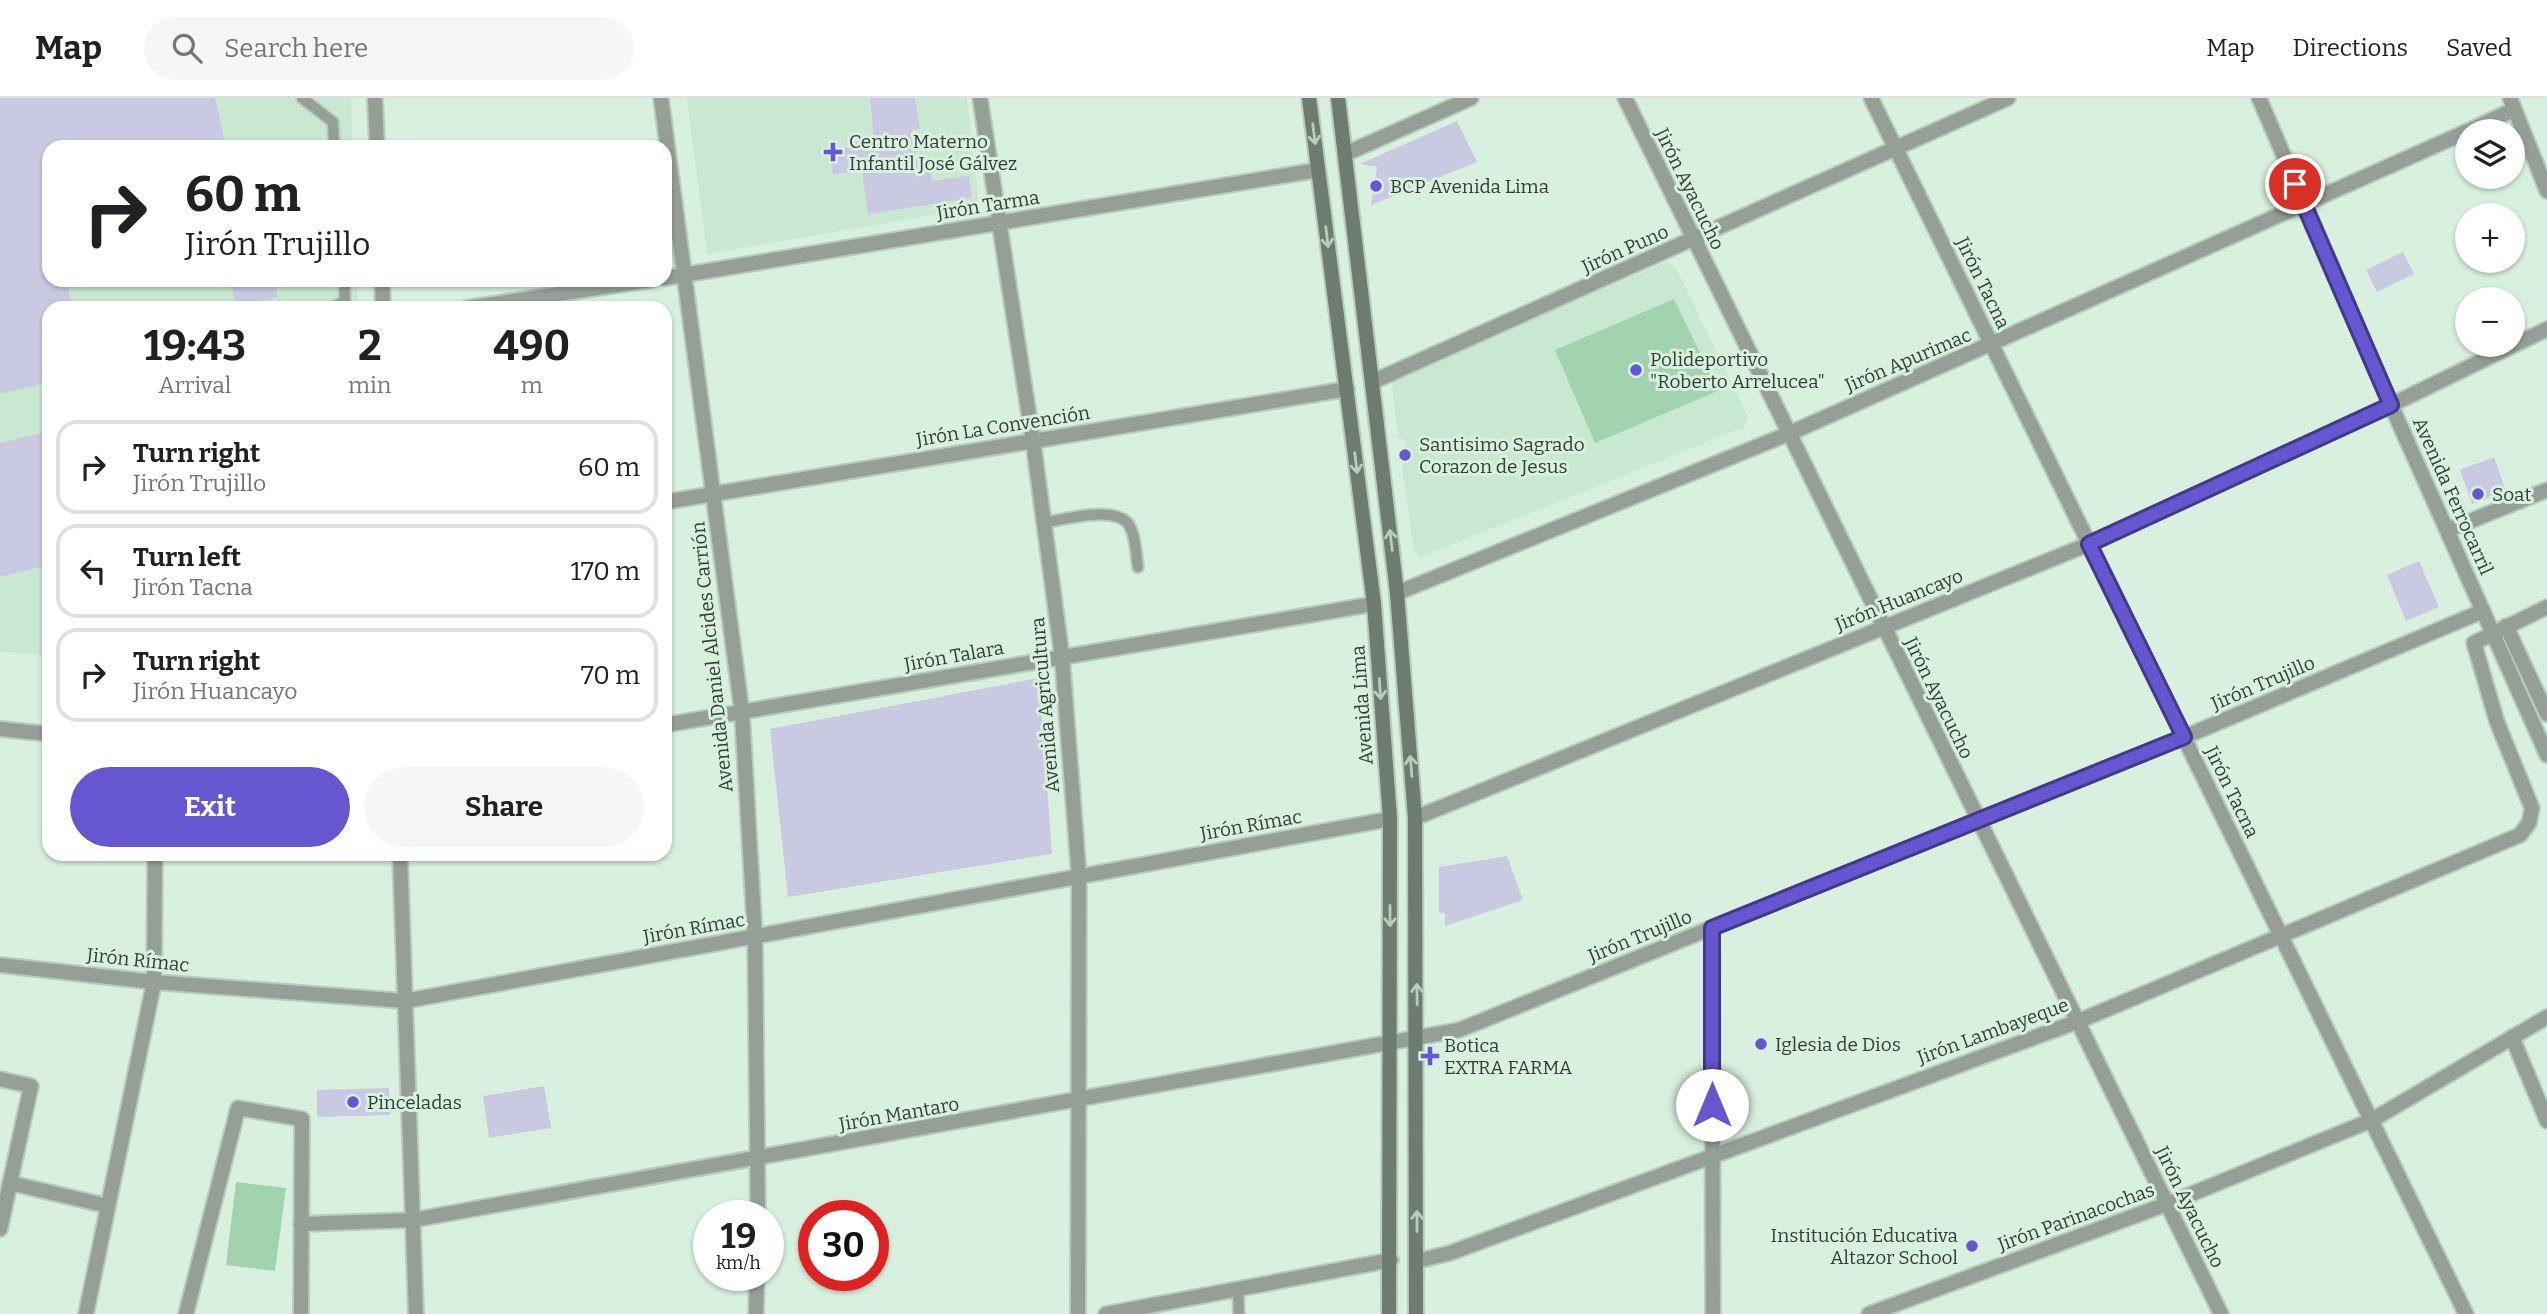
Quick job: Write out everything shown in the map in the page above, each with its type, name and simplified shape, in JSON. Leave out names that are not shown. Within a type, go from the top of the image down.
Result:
[{"type":"main road","name":"Avenida Lima","points":[[1309,98],[1374,604],[1390,819],[1389,1314]]},
{"type":"main road","points":[[1338,98],[1397,593],[1415,818],[1416,1314]]},
{"type":"street","points":[[375,98],[377,140]]},
{"type":"street","name":"Avenida Daniel Alcides Carrión","points":[[661,98],[667,140]]},
{"type":"street","name":"Avenida Agricultura","points":[[980,98],[1033,441],[1062,657],[1079,876],[1078,1314]]},
{"type":"street","points":[[1345,154],[1471,98]]},
{"type":"street","name":"Jirón Ayacucho","points":[[1625,98],[1787,434],[2079,1021],[2221,1314]]},
{"type":"street","name":"Jirón Tacna","points":[[1871,98],[2466,1314]]},
{"type":"street","name":"Jirón Puno","points":[[1372,382],[2008,98]]},
{"type":"street","name":"Avenida Ferrocarril","points":[[2259,98],[2391,405],[2547,755]]},
{"type":"street","points":[[2512,104],[2547,191]]},
{"type":"street","name":"Jirón Apurimac","points":[[2488,119],[2512,104]]},
{"type":"street","name":"Jirón Apurimac","points":[[1397,593],[1787,434],[2455,137]]},
{"type":"street","name":"Jirón Tarma","points":[[672,277],[1318,170]]},
{"type":"street","name":"Avenida Daniel Alcides Carrión","points":[[672,172],[742,713],[755,937],[758,1200]]},
{"type":"street","points":[[513,301],[604,287]]},
{"type":"street","name":"Jirón Huancayo","points":[[1415,818],[2089,544],[2391,405],[2547,329]]},
{"type":"street","name":"Jirón La Convención","points":[[672,501],[1346,389]]},
{"type":"street","points":[[2448,530],[2547,490]]},
{"type":"street","name":"Jirón Talara","points":[[672,725],[1374,604]]},
{"type":"street","points":[[2492,632],[2547,607]]},
{"type":"street","name":"Jirón Trujillo","points":[[1391,1043],[1459,1030],[2184,737],[2483,611]]},
{"type":"street","points":[[2506,626],[2547,714]]},
{"type":"street","name":"Jirón Lambayeque","points":[[1417,1261],[1450,1253],[2079,1021],[2520,835],[2529,822],[2532,808],[2497,722],[2474,650],[2474,643],[2492,632]]},
{"type":"street","points":[[0,729],[42,733]]},
{"type":"street","name":"Jirón Rímac","points":[[0,965],[154,982],[405,1001],[1390,819]]},
{"type":"street","points":[[86,1314],[154,982],[155,861]]},
{"type":"street","points":[[400,861],[416,1314]]},
{"type":"street","points":[[1712,928],[1713,1314]]},
{"type":"street","name":"Jirón Parinacochas","points":[[1869,1314],[2167,1204],[2372,1120],[2547,1017]]},
{"type":"street","points":[[2512,1037],[2547,1121]]},
{"type":"street","name":"Jirón Mantaro","points":[[301,1224],[413,1220],[1391,1043]]},
{"type":"street","points":[[0,1079],[32,1086],[0,1229]]},
{"type":"street","points":[[186,1314],[239,1108],[302,1119],[301,1314]]},
{"type":"street","points":[[10,1183],[107,1206]]},
{"type":"street","points":[[1106,1314],[1391,1260]]},
{"type":"street","points":[[756,1314],[757,1291]]},
{"type":"lane","points":[[302,98],[333,122],[334,140]]},
{"type":"lane","points":[[1044,523],[1111,513],[1123,517],[1131,527],[1138,567]]},
{"type":"lane","points":[[1238,1290],[1239,1314]]},
{"type":"shaded area","points":[[0,98],[351,98],[353,140],[42,140],[42,287],[357,287],[358,301],[42,301],[42,655],[0,651]]},
{"type":"shaded area","name":"Centro Materno Infantil José Gálvez","points":[[687,98],[967,98],[979,207],[707,254]]},
{"type":"shaded area","points":[[1667,262],[1676,268],[1748,417],[1744,427],[1421,557],[1414,551],[1402,467],[1408,459],[1406,441],[1398,437],[1392,384],[1394,377]]},
{"type":"shaded area","name":"Polideportivo \"Roberto Arrelucea\"","points":[[1674,299],[1718,391],[1595,443],[1555,350]]},
{"type":"shaded area","points":[[236,1182],[286,1188],[275,1271],[226,1265]]},
{"type":"building","points":[[0,98],[215,98],[224,140],[42,140],[42,287],[68,287],[71,301],[42,301],[42,384],[0,394]]},
{"type":"building","points":[[870,98],[915,98],[920,129],[912,130],[917,164],[929,163],[932,181],[969,176],[972,198],[868,214],[862,171],[833,174],[830,149],[851,147],[851,142],[874,139]]},
{"type":"building","points":[[1457,121],[1477,162],[1371,205],[1377,167],[1360,164]]},
{"type":"building","points":[[2403,252],[2414,274],[2377,292],[2366,270]]},
{"type":"building","points":[[232,287],[276,287],[278,297],[260,301],[235,301]]},
{"type":"building","points":[[42,433],[42,567],[0,577],[0,443]]},
{"type":"building","points":[[2494,457],[2506,491],[2472,504],[2460,470]]},
{"type":"building","points":[[2419,561],[2439,607],[2406,621],[2387,575]]},
{"type":"building","points":[[1039,678],[1052,854],[788,897],[770,729]]},
{"type":"building","points":[[1507,856],[1523,900],[1445,926],[1445,913],[1439,913],[1439,867]]},
{"type":"building","points":[[544,1086],[551,1128],[489,1138],[483,1096]]},
{"type":"building","name":"Pinceladas","points":[[389,1088],[390,1115],[317,1117],[317,1090]]},
{"type":"place","name":"Centro Materno Infantil José Gálvez","points":[[833,152]]},
{"type":"place","name":"BCP Avenida Lima","points":[[1376,186]]},
{"type":"place","name":"Polideportivo \"Roberto Arrelucea\"","points":[[1636,370]]},
{"type":"place","name":"Santisimo Sagrado Corazon de Jesus","points":[[1405,455]]},
{"type":"place","name":"Soat","points":[[2478,494]]},
{"type":"place","name":"Iglesia de Dios","points":[[1761,1044]]},
{"type":"place","name":"Botica EXTRA FARMA","points":[[1430,1056]]},
{"type":"place","name":"Pinceladas","points":[[353,1102]]},
{"type":"place","name":"Institución Educativa Altazor School","points":[[1972,1246]]},
{"type":"route","points":[[1712,1105],[1712,928],[2184,737],[2089,544],[2391,405],[2295,184]]}]
